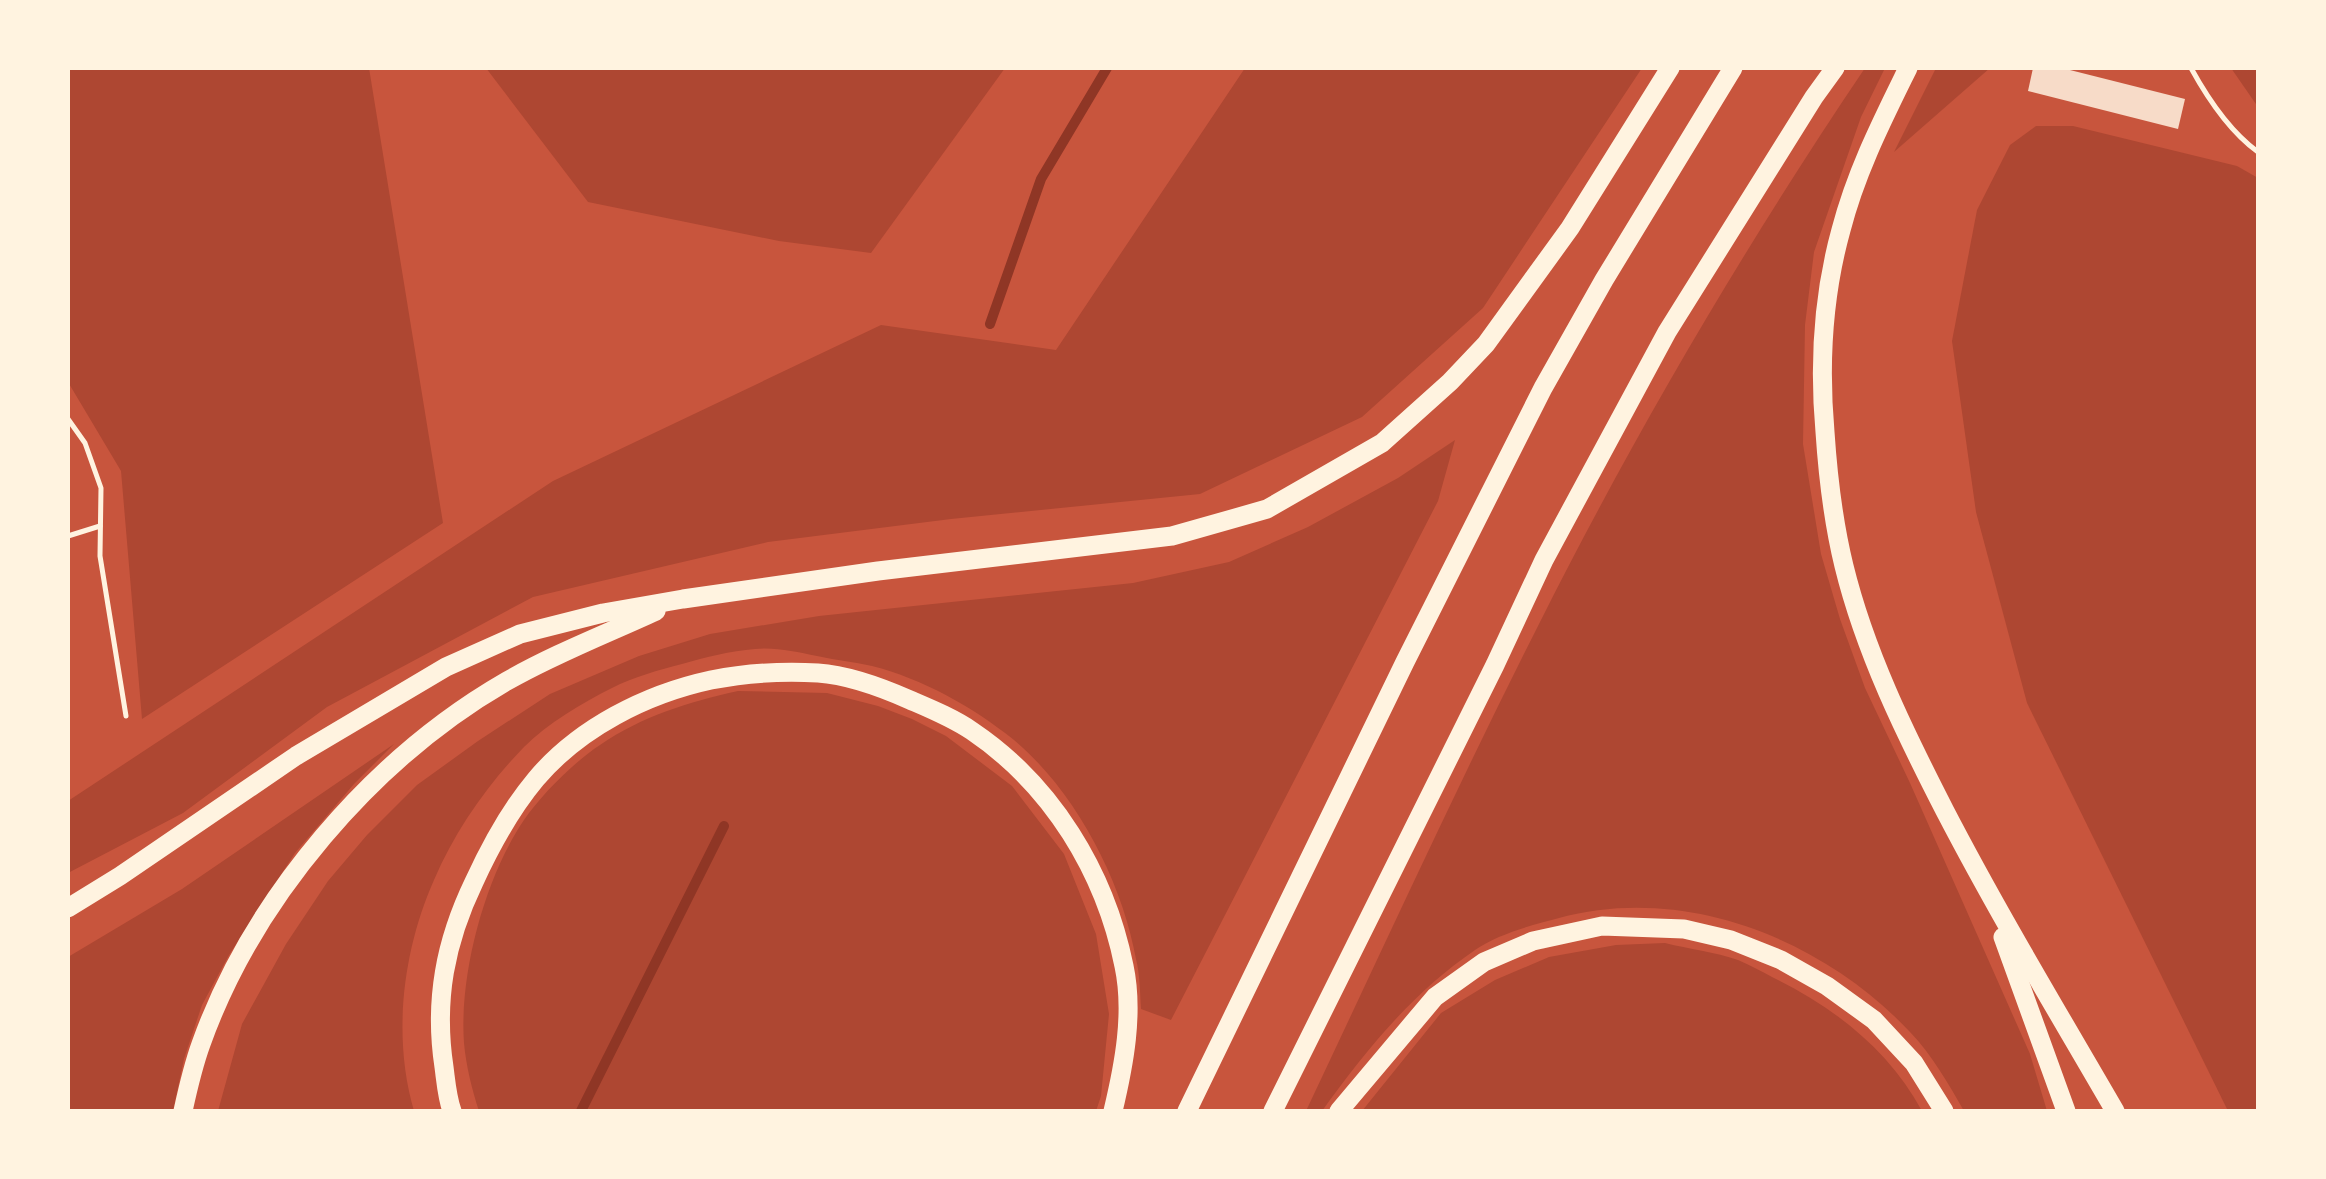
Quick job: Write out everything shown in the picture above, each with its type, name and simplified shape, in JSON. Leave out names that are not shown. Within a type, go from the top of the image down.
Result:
[{"type":"highway","points":[[68,908],[132,868],[296,755],[446,667],[520,634],[603,613],[683,599],[878,571],[1172,536],[1267,509],[1382,443],[1450,382],[1486,344],[1570,228],[1670,68]]},
{"type":"highway","points":[[1187,1111],[1405,662],[1544,388],[1604,280],[1733,68]]},
{"type":"highway","points":[[1273,1111],[1495,665],[1544,560],[1654,356],[1814,97],[1835,68]]},
{"type":"highway","points":[[1908,68],[1862,162],[1840,230],[1829,286],[1823,345],[1823,405],[1829,486],[1844,567],[1874,658],[1908,739],[1984,884],[2115,1111]]},
{"type":"highway","points":[[183,1111],[200,1045],[215,1007],[236,966],[303,862],[341,816],[395,762],[437,728],[506,681],[683,599]]},
{"type":"highway","points":[[452,1111],[442,1056],[439,1002],[448,947],[467,895],[495,836],[537,778],[579,738],[629,708],[683,686],[744,674],[821,673],[883,688],[972,731],[1023,773],[1067,825],[1105,895],[1125,968],[1128,1033],[1113,1111]]},
{"type":"highway","points":[[1984,884],[2066,1111]]},
{"type":"highway","points":[[1339,1111],[1435,996],[1484,962],[1533,941],[1602,926],[1684,929],[1731,940],[1781,960],[1827,986],[1874,1020],[1914,1063],[1944,1111]]},
{"type":"lane","points":[[2191,68],[2211,102],[2247,144],[2258,152]]},
{"type":"lane","points":[[68,419],[85,443],[101,488],[100,556],[126,716]]},
{"type":"lane","points":[[68,536],[100,526]]},
{"type":"shaded area","points":[[68,68],[369,68],[443,523],[142,719],[121,471],[68,382]]},
{"type":"shaded area","points":[[486,68],[1005,68],[871,253],[779,241],[588,202]]},
{"type":"shaded area","points":[[1245,68],[1642,68],[1483,308],[1362,417],[1200,494],[951,519],[768,542],[533,597],[327,707],[183,813],[68,873],[68,801],[553,481],[881,325],[1056,350]]},
{"type":"shaded area","points":[[1865,68],[1885,68],[1861,117],[1814,252],[1805,325],[1803,444],[1821,554],[1840,619],[1865,688],[2030,1054],[2047,1111],[1964,1111],[1933,1060],[1910,1032],[1875,999],[1836,970],[1794,946],[1749,927],[1702,915],[1655,908],[1607,909],[1559,918],[1484,944],[1431,985],[1391,1024],[1322,1111],[1306,1111],[1480,744],[1614,480],[1735,271]]},
{"type":"shaded area","points":[[1936,68],[1990,68],[1894,152]]},
{"type":"shaded area","points":[[2231,68],[2258,68],[2258,107]]},
{"type":"shaded area","points":[[2036,126],[2073,126],[2237,166],[2258,178],[2258,1111],[2228,1111],[2027,703],[1976,512],[1952,341],[1977,210],[2010,145]]},
{"type":"shaded area","points":[[1455,440],[1438,501],[1171,1020],[1141,1009],[1138,971],[1129,929],[1108,869],[1076,812],[1057,785],[1014,740],[982,716],[910,678],[865,665],[794,652],[755,649],[736,651],[655,671],[601,694],[566,714],[533,738],[485,793],[462,826],[434,880],[423,907],[408,964],[402,1023],[403,1053],[414,1111],[218,1111],[242,1024],[286,944],[328,881],[367,835],[417,785],[550,694],[639,656],[710,634],[819,616],[1133,583],[1229,562],[1308,527],[1398,478]]},
{"type":"shaded area","points":[[738,691],[827,693],[878,706],[946,736],[1012,786],[1064,854],[1096,934],[1109,1014],[1101,1096],[1096,1111],[479,1111],[464,1043],[466,987],[487,897],[497,869],[524,820],[569,769],[616,735],[666,711]]},
{"type":"shaded area","points":[[394,744],[354,784],[295,853],[229,955],[202,1005],[184,1059],[173,1111],[68,1111],[68,957],[182,889]]},
{"type":"shaded area","points":[[1665,943],[1738,960],[1817,1002],[1858,1032],[1876,1050],[1909,1089],[1922,1111],[1362,1111],[1441,1013],[1495,980],[1549,957],[1616,945]]},
{"type":"building","points":[[2033,68],[2062,68],[2185,99],[2178,129],[2028,91]]},
{"type":"waterway","points":[[990,324],[1041,179],[1107,68]]},
{"type":"waterway","points":[[581,1111],[724,826]]}]
